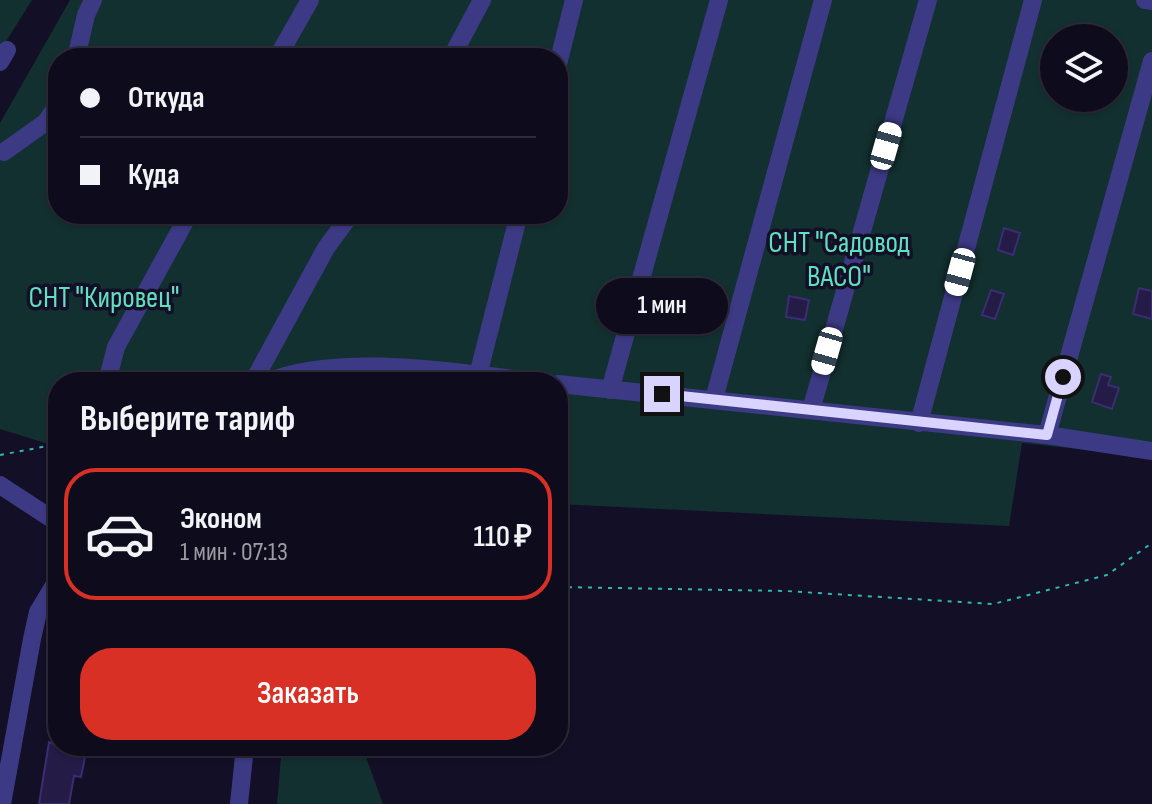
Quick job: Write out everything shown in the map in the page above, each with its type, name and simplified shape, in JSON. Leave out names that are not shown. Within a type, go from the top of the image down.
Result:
[{"type":"street","points":[[78,48],[93,0]]},
{"type":"street","points":[[283,48],[310,0]]},
{"type":"street","points":[[456,48],[482,0]]},
{"type":"street","points":[[562,48],[574,0]]},
{"type":"street","points":[[610,390],[719,0]]},
{"type":"street","points":[[714,399],[823,0]]},
{"type":"street","points":[[811,410],[928,0]]},
{"type":"street","points":[[919,423],[1033,0]]},
{"type":"street","points":[[1145,0],[1152,1]]},
{"type":"street","points":[[1047,435],[1152,61]]},
{"type":"street","points":[[1,152],[48,119]]},
{"type":"street","points":[[110,372],[116,347],[184,224]]},
{"type":"street","points":[[258,372],[326,248],[344,224]]},
{"type":"street","points":[[479,372],[516,224]]},
{"type":"street","points":[[313,372],[378,367],[440,372]]},
{"type":"street","points":[[568,385],[1047,435],[1152,451]]},
{"type":"street","points":[[0,485],[48,516]]},
{"type":"street","points":[[2,804],[32,639],[38,612],[48,595]]},
{"type":"street","points":[[239,804],[244,756]]},
{"type":"path","points":[[0,455],[48,446]]},
{"type":"path","points":[[568,587],[786,591],[993,604],[1107,575],[1152,543]]},
{"type":"green space","points":[[0,0],[32,0],[0,51]]},
{"type":"green space","name":"СНТ \"Кировец\"","points":[[70,0],[473,0],[447,48],[48,48],[48,224],[335,224],[252,372],[48,372],[48,444],[0,429],[0,123]]},
{"type":"green space","name":"СНТ \"Садовод ВАСО\"","points":[[487,0],[1152,0],[1152,457],[1022,443],[1009,526],[568,504],[568,372],[263,372],[330,251],[350,224],[568,224],[568,48],[461,48]]},
{"type":"green space","points":[[281,756],[366,756],[383,804],[277,804]]},
{"type":"building","points":[[1004,228],[1020,233],[1013,255],[998,250]]},
{"type":"building","points":[[1139,288],[1152,291],[1152,319],[1133,314]]},
{"type":"building","points":[[991,290],[1004,294],[995,319],[982,315]]},
{"type":"building","points":[[789,296],[809,300],[805,320],[786,317]]},
{"type":"building","points":[[1101,374],[1111,377],[1108,385],[1119,388],[1112,409],[1092,402]]},
{"type":"building","points":[[48,748],[48,756],[85,756],[81,777],[74,776],[69,804],[39,804]]},
{"type":"route","points":[[662,394],[1047,435],[1063,377]]}]
